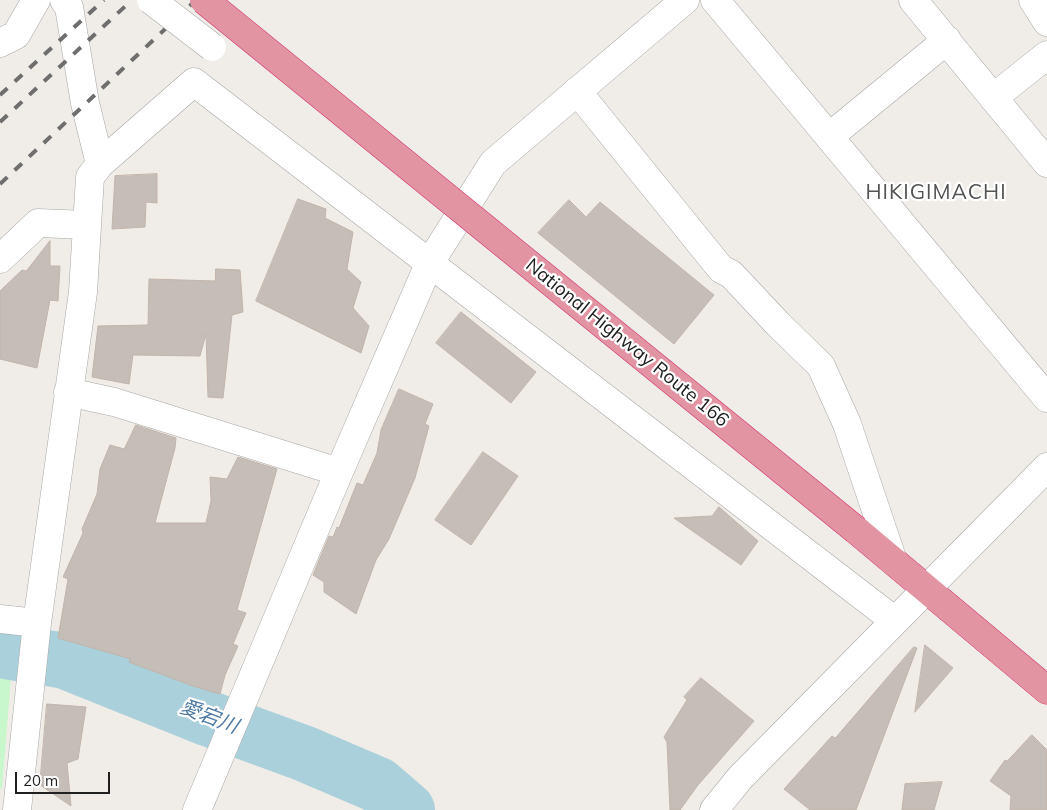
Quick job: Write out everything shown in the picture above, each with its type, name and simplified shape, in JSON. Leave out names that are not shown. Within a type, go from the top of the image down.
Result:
[{"type":"highway","name":"National Highway Route 166","points":[[204,0],[856,530],[1047,690]]},
{"type":"street","points":[[0,43],[16,35],[36,0]]},
{"type":"street","points":[[64,0],[69,7],[85,103],[100,164]]},
{"type":"street","points":[[151,0],[212,47]]},
{"type":"street","points":[[197,810],[429,264],[493,163],[685,0]]},
{"type":"street","points":[[715,0],[1047,398]]},
{"type":"street","points":[[913,0],[1047,162]]},
{"type":"street","points":[[1034,0],[1047,22]]},
{"type":"street","points":[[829,137],[947,40]]},
{"type":"street","points":[[993,98],[1047,55]]},
{"type":"street","points":[[17,810],[37,631],[83,292],[90,177],[100,164],[194,82],[895,620]]},
{"type":"street","points":[[577,91],[721,269],[731,274],[778,324],[822,366],[847,424],[893,561]]},
{"type":"street","points":[[0,259],[38,224],[86,225]]},
{"type":"street","points":[[68,392],[114,402],[339,472]]},
{"type":"street","points":[[714,810],[740,778],[1047,467]]},
{"type":"street","points":[[0,619],[37,631]]},
{"type":"green space","points":[[0,676],[11,677],[2,789],[0,788]]},
{"type":"building","points":[[157,174],[157,203],[146,202],[145,227],[112,229],[115,176]]},
{"type":"building","points":[[298,199],[326,209],[325,218],[353,232],[347,269],[361,282],[353,308],[369,326],[361,353],[256,301]]},
{"type":"building","points":[[569,200],[586,217],[600,202],[714,295],[674,344],[538,233]]},
{"type":"building","points":[[50,241],[50,266],[60,266],[58,301],[50,300],[37,368],[0,359],[0,291],[22,270],[26,271]]},
{"type":"building","points":[[216,269],[240,270],[243,312],[232,315],[223,398],[208,397],[206,334],[200,356],[133,355],[129,384],[92,377],[98,326],[148,325],[149,279],[215,281]]},
{"type":"building","points":[[461,312],[536,372],[511,403],[436,343]]},
{"type":"building","points":[[399,389],[433,404],[425,424],[429,426],[415,478],[389,539],[376,560],[356,614],[324,592],[324,582],[313,575],[329,536],[333,537],[337,527],[339,528],[357,483],[363,485],[377,453],[381,430]]},
{"type":"building","points":[[136,425],[176,438],[155,523],[206,523],[211,501],[210,477],[227,479],[238,457],[277,469],[237,610],[246,613],[233,644],[238,646],[225,675],[220,694],[129,662],[131,659],[58,638],[68,579],[63,577],[83,533],[82,529],[97,494],[100,469],[110,445],[124,449]]},
{"type":"building","points":[[483,452],[518,476],[471,545],[435,520]]},
{"type":"building","points":[[719,507],[758,541],[741,565],[674,518],[712,516]]},
{"type":"building","points":[[925,645],[953,668],[915,712]]},
{"type":"building","points":[[914,647],[917,648],[856,810],[810,810],[784,789],[832,736],[835,738]]},
{"type":"building","points":[[701,678],[754,721],[698,785],[680,810],[670,810],[667,742],[664,737],[687,700],[684,697]]},
{"type":"building","points":[[47,704],[86,707],[78,759],[67,763],[71,806],[40,785]]},
{"type":"building","points":[[1032,735],[1047,750],[1047,810],[1010,810],[1011,796],[990,781],[1005,760],[1007,761]]},
{"type":"building","points":[[942,782],[934,810],[902,810],[905,784]]},
{"type":"waterway","name":"愛宕川","points":[[0,650],[65,661],[207,718],[303,753],[378,785],[407,810]]},
{"type":"railway","points":[[0,95],[104,0]]},
{"type":"railway","points":[[0,122],[132,0]]},
{"type":"railway","points":[[0,184],[196,0]]},
{"type":"district","name":"HIKIGIMACHI","points":[[936,193]]}]
